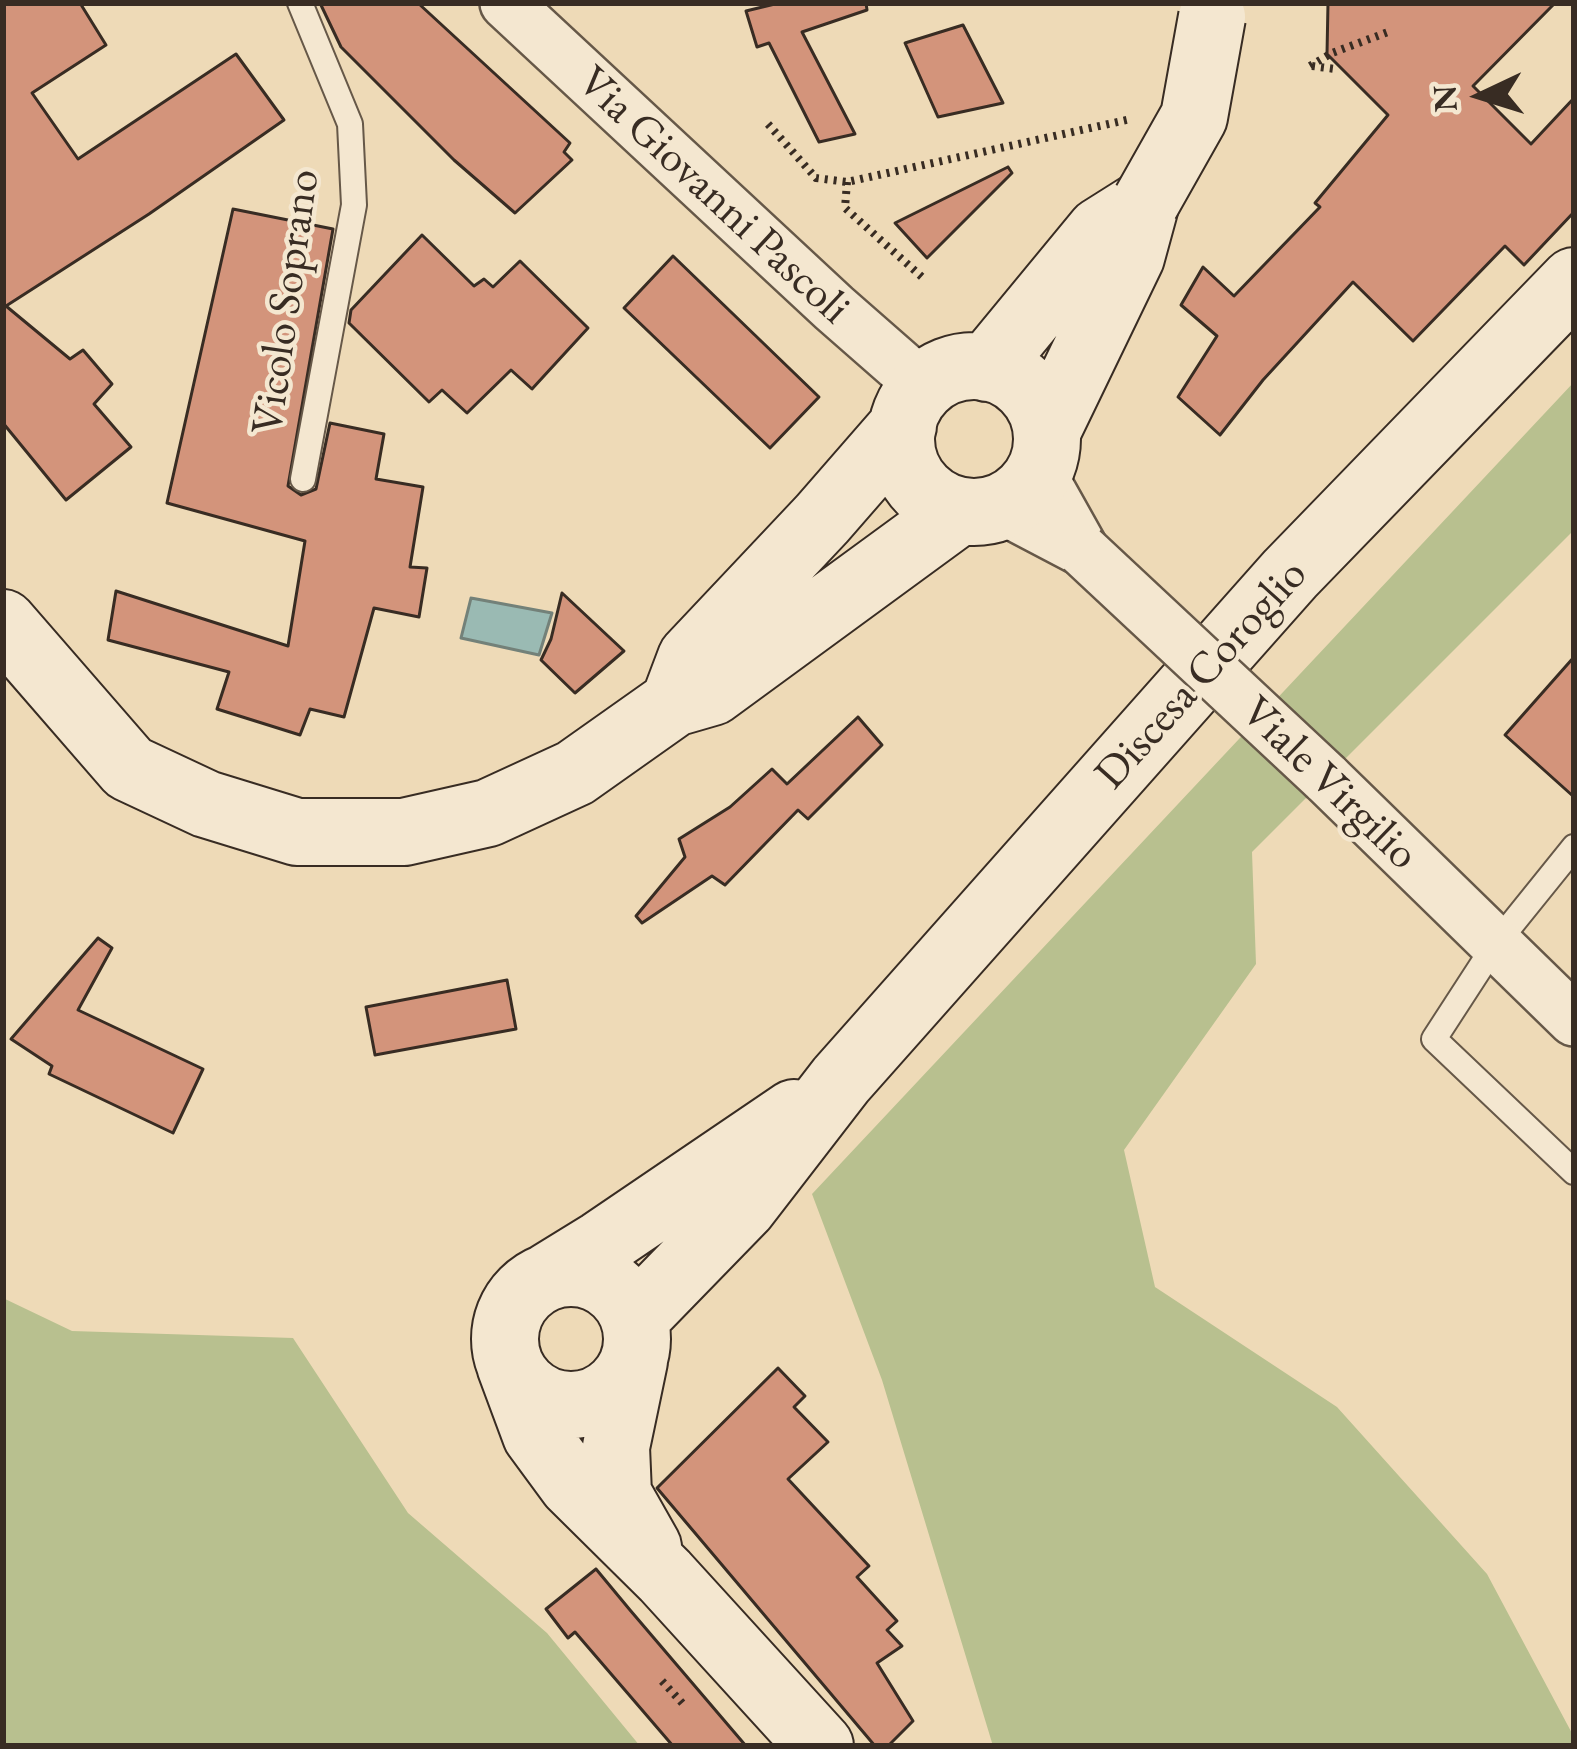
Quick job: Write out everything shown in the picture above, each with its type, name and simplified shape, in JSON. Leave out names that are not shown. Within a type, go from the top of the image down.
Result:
[{"type":"street","name":"Via Giovanni Pascoli","points":[[506,3],[867,339],[913,406]]},
{"type":"street","points":[[3,622],[129,768],[206,804],[297,832],[404,832],[488,813],[575,773],[674,703],[712,692],[1011,481],[1131,257],[1146,202],[1194,117],[1212,10]]},
{"type":"street","points":[[987,368],[1100,231],[1146,202]]},
{"type":"street","name":"Discesa Coroglio","points":[[634,1340],[842,1080],[1290,574],[1574,281]]},
{"type":"street","points":[[674,703],[691,658],[822,519],[945,371],[970,365],[1003,371],[1025,385],[1040,406],[1011,481]]},
{"type":"street","points":[[913,406],[904,461],[915,484],[934,502],[1011,481]]},
{"type":"street","name":"Viale Virgilio","points":[[1011,481],[1574,1020]]},
{"type":"street","name":"Discesa Coroglio","points":[[549,1276],[842,1080]]},
{"type":"street","points":[[665,1576],[618,1493],[616,1447],[634,1340],[626,1299],[591,1275],[549,1276],[515,1302],[504,1343],[536,1435],[572,1484],[665,1576],[820,1746]]},
{"type":"street","points":[[510,1365],[522,1384],[541,1398],[562,1405],[585,1405],[606,1396],[623,1381],[634,1340]]},
{"type":"lane","name":"Vicolo Soprano","points":[[300,3],[350,124],[353,205],[303,478]]},
{"type":"lane","points":[[1574,849],[1495,945],[1434,1039],[1574,1172]]},
{"type":"path","points":[[1335,69],[1310,66],[1388,32]]},
{"type":"path","points":[[768,124],[815,178],[847,182],[1105,124]]},
{"type":"path","points":[[847,182],[845,208],[922,277]]},
{"type":"path","points":[[662,1681],[684,1705]]},
{"type":"green space","points":[[1574,382],[1574,530],[1252,852],[1256,964],[1124,1150],[1155,1287],[1337,1407],[1487,1574],[1574,1737],[1574,1746],[993,1746],[882,1380],[812,1194]]},
{"type":"green space","points":[[3,1298],[72,1331],[293,1338],[408,1513],[547,1633],[640,1746],[3,1746]]},
{"type":"water","points":[[471,598],[552,613],[539,655],[461,638]]},
{"type":"building","points":[[3,3],[80,3],[106,45],[32,93],[78,159],[236,54],[284,120],[6,306],[70,359],[83,350],[112,384],[94,404],[131,447],[66,500],[3,423]]},
{"type":"building","points":[[320,3],[418,3],[570,143],[564,152],[572,160],[515,213],[454,160],[341,47]]},
{"type":"building","points":[[779,3],[866,3],[867,10],[802,32],[855,134],[819,142],[769,43],[757,47],[746,11]]},
{"type":"building","points":[[1328,3],[1555,3],[1473,86],[1531,144],[1574,98],[1574,212],[1524,265],[1505,246],[1413,341],[1353,282],[1263,380],[1220,435],[1178,397],[1217,336],[1181,305],[1203,267],[1234,296],[1320,207],[1315,203],[1388,115],[1327,54]]},
{"type":"building","points":[[963,25],[1003,103],[938,117],[905,43]]},
{"type":"building","points":[[1008,167],[1012,173],[927,258],[895,223]]},
{"type":"building","points":[[233,209],[333,229],[288,486],[301,495],[316,489],[330,423],[384,434],[376,479],[423,487],[410,567],[427,568],[419,617],[374,608],[344,717],[310,709],[300,735],[217,709],[229,672],[108,640],[116,591],[288,646],[305,541],[167,503]]},
{"type":"building","points":[[422,235],[474,286],[484,279],[493,287],[520,261],[588,328],[532,389],[511,370],[467,413],[442,390],[429,402],[349,323],[351,310]]},
{"type":"building","points":[[673,256],[819,397],[770,448],[624,308]]},
{"type":"building","points":[[562,593],[624,651],[575,693],[541,660]]},
{"type":"building","points":[[1574,657],[1574,797],[1505,735]]},
{"type":"building","points":[[858,717],[882,745],[808,819],[798,810],[725,885],[712,876],[642,923],[636,916],[685,857],[679,839],[730,807],[772,769],[787,784]]},
{"type":"building","points":[[98,938],[112,948],[78,1010],[203,1069],[173,1133],[49,1074],[52,1066],[11,1039]]},
{"type":"building","points":[[507,980],[516,1029],[375,1055],[366,1007]]},
{"type":"building","points":[[778,1368],[805,1396],[794,1407],[828,1442],[788,1479],[869,1566],[857,1577],[897,1621],[887,1630],[902,1646],[877,1663],[913,1721],[888,1746],[875,1746],[657,1488]]},
{"type":"building","points":[[596,1569],[746,1746],[673,1746],[575,1632],[568,1638],[546,1609]]}]
